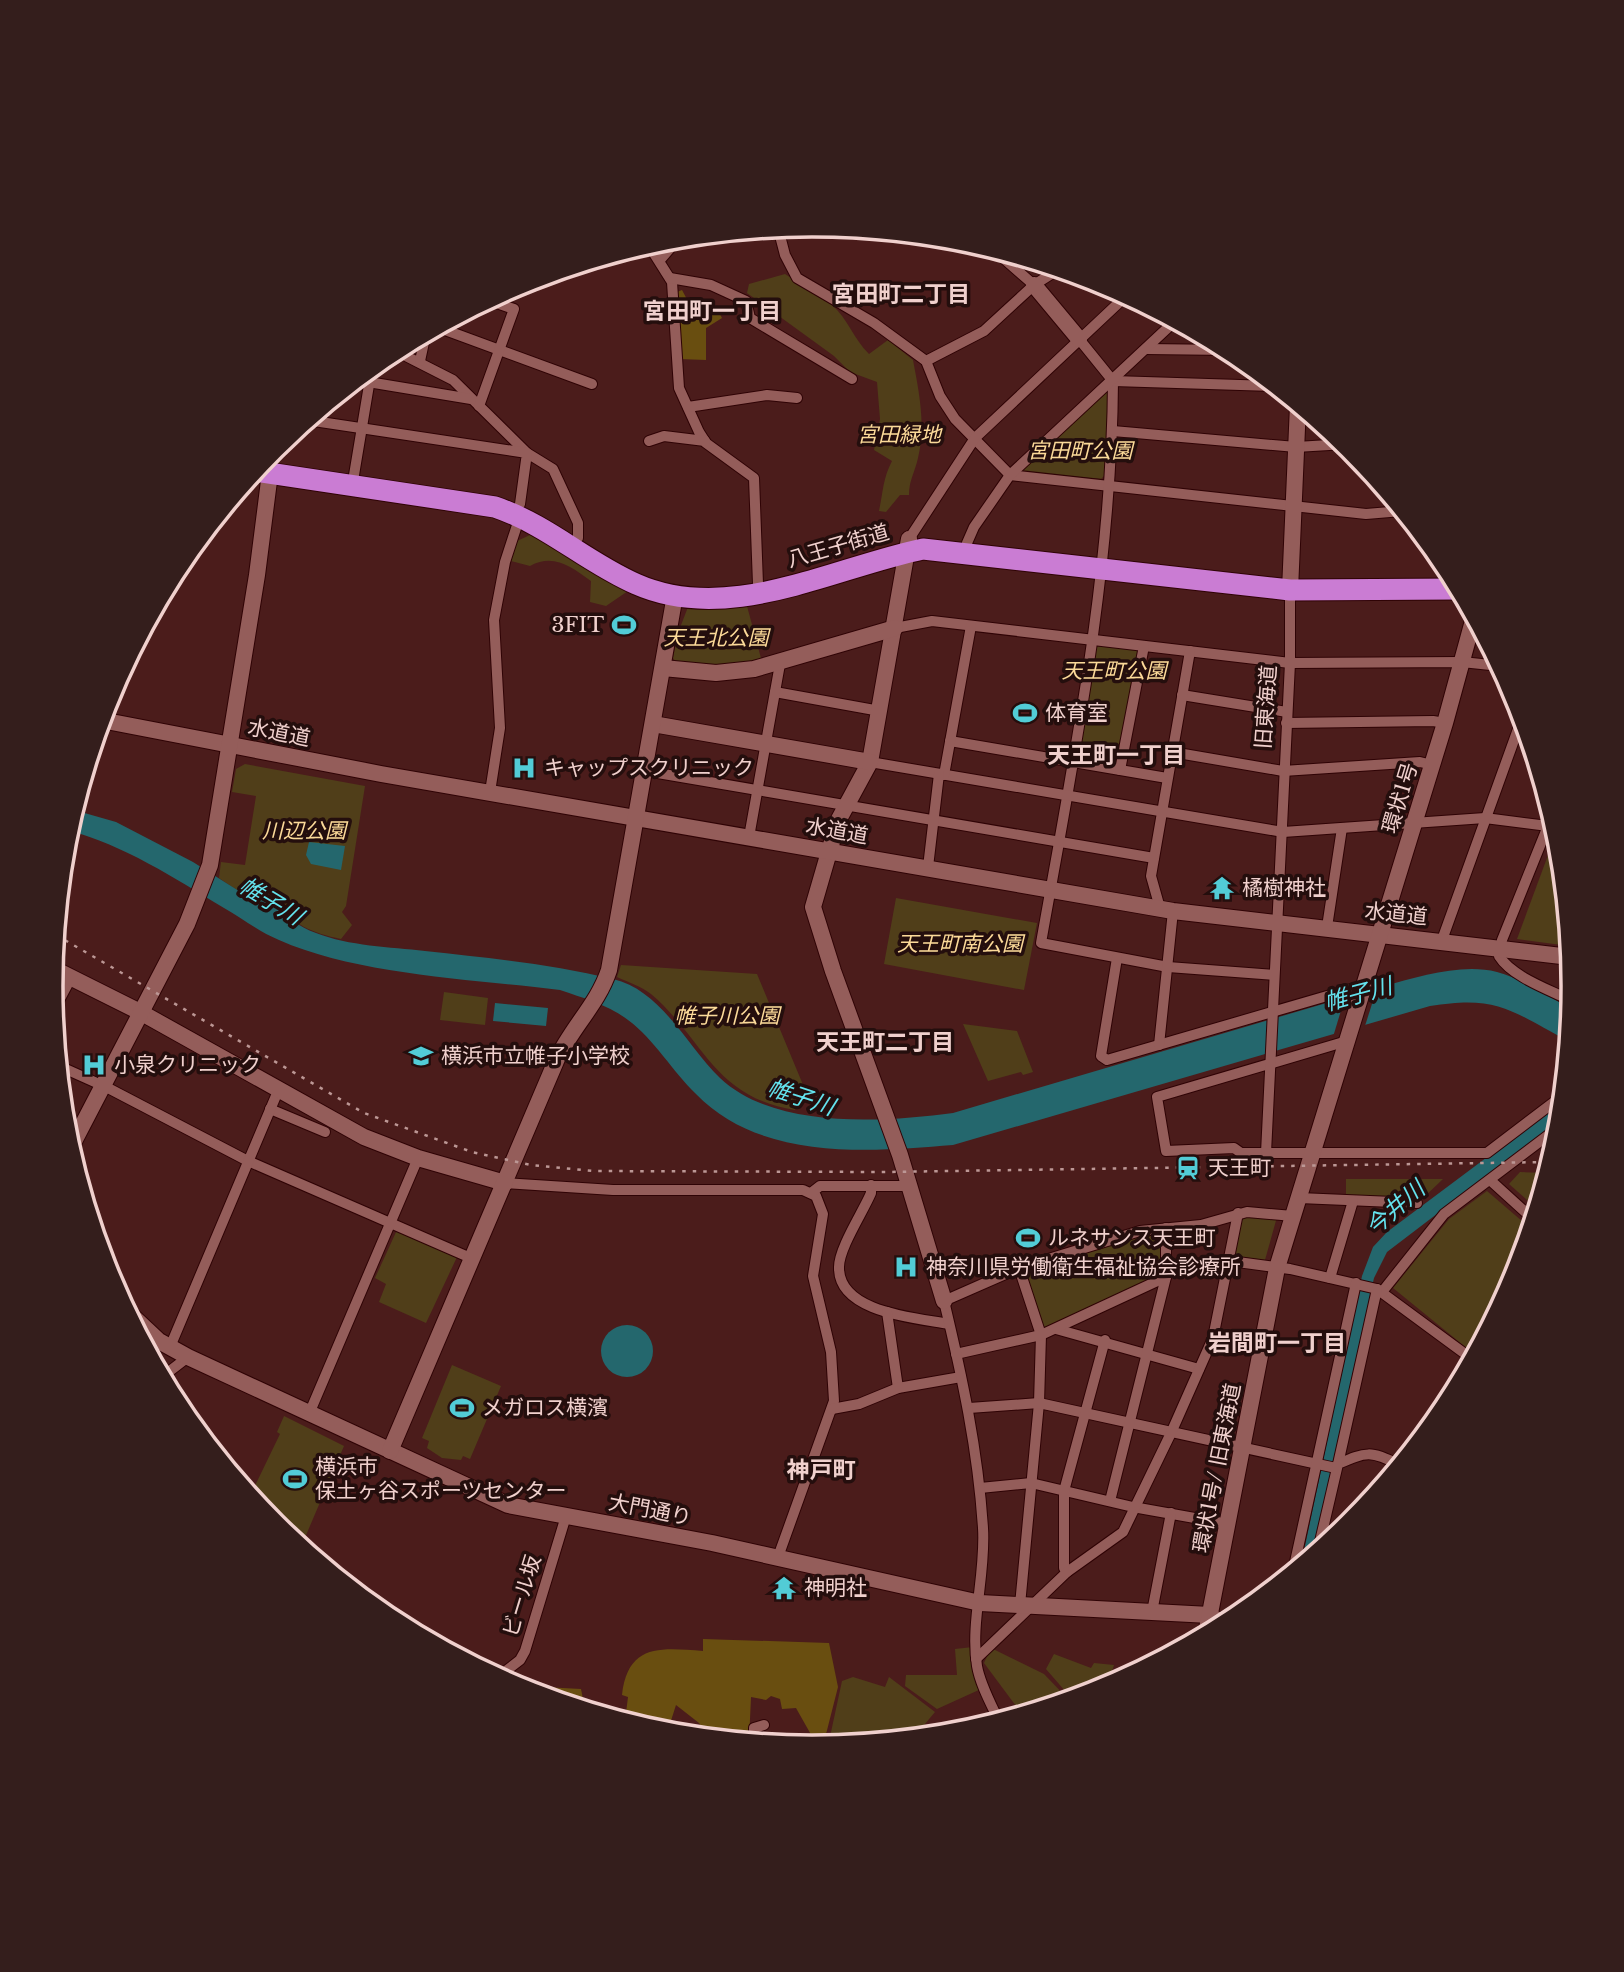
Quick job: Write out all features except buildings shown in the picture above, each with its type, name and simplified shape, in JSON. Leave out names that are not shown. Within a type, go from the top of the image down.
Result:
[{"type":"highway","name":"八王子街道","points":[[275,464],[354,475],[548,517],[624,568],[666,583],[709,588],[758,584],[908,546],[967,543],[1102,564]]},
{"type":"highway","name":"八王子街道","points":[[274,465],[520,510],[615,574],[651,590],[699,598],[760,593],[908,546],[1290,584],[1447,589]]},
{"type":"highway","name":"八王子街道","points":[[1290,584],[1439,577]]},
{"type":"street","points":[[781,238],[785,256],[797,278],[874,323],[926,361],[940,396],[956,419],[1010,475],[1366,514],[1391,512]]},
{"type":"street","points":[[660,260],[668,251]]},
{"type":"street","points":[[655,254],[670,278],[674,295],[680,388],[688,407],[705,441],[754,478],[758,584]]},
{"type":"street","points":[[1010,264],[1034,285],[1113,381],[1111,486],[1102,564],[1092,640],[1041,943],[1168,967],[1274,975]]},
{"type":"street","points":[[926,361],[984,331],[1034,285],[1049,276]]},
{"type":"street","points":[[670,278],[711,285],[746,301],[752,332]]},
{"type":"street","points":[[995,1712],[977,1670],[974,1640],[984,1554],[980,1488],[969,1408],[944,1301],[900,1155],[833,971],[813,907],[828,851],[846,806],[870,762],[908,546],[975,438],[1118,303]]},
{"type":"street","points":[[476,403],[514,309],[502,305]]},
{"type":"street","points":[[750,318],[852,379]]},
{"type":"street","points":[[967,543],[974,527],[1010,475],[1168,328]]},
{"type":"street","points":[[448,331],[592,384]]},
{"type":"street","points":[[420,361],[423,346]]},
{"type":"street","points":[[1146,349],[1207,350]]},
{"type":"street","points":[[408,356],[442,373],[527,453],[553,469],[578,523],[578,538]]},
{"type":"street","points":[[1113,381],[1259,386]]},
{"type":"street","points":[[370,382],[476,403]]},
{"type":"street","points":[[354,475],[369,383]]},
{"type":"street","points":[[688,407],[767,395],[797,398]]},
{"type":"street","name":"旧東海道","points":[[1271,1061],[1290,663],[1290,584],[1297,416]]},
{"type":"street","points":[[319,422],[527,453]]},
{"type":"street","points":[[1113,431],[1296,447],[1330,445]]},
{"type":"street","points":[[649,441],[664,436],[705,441]]},
{"type":"street","points":[[490,792],[500,728],[493,650],[495,607],[520,510],[527,453]]},
{"type":"street","points":[[78,1134],[197,901],[210,865],[229,745],[264,475]]},
{"type":"street","points":[[390,1451],[568,1034],[591,1007],[609,970],[676,595]]},
{"type":"street","points":[[663,668],[716,673],[780,664],[895,628],[932,621],[1290,663],[1462,662],[1488,665]]},
{"type":"street","points":[[928,867],[932,821],[971,625]]},
{"type":"street","name":"環状1号","points":[[1348,1038],[1445,723],[1471,630]]},
{"type":"street","points":[[1121,770],[1144,646]]},
{"type":"street","points":[[1159,1045],[1168,967],[1166,909],[1150,876],[1190,651]]},
{"type":"street","points":[[749,837],[780,664]]},
{"type":"street","points":[[775,692],[880,711]]},
{"type":"street","points":[[1182,695],[1287,718],[1433,720],[1445,723]]},
{"type":"street","name":"水道道","points":[[111,722],[490,792],[1166,909],[1560,956]]},
{"type":"street","points":[[653,724],[1283,832],[1485,818],[1543,822]]},
{"type":"street","points":[[1442,940],[1517,733]]},
{"type":"street","points":[[950,741],[1167,778]]},
{"type":"street","points":[[1172,752],[1283,771],[1420,762],[1432,765]]},
{"type":"street","points":[[646,771],[1154,858]]},
{"type":"street","points":[[1326,927],[1342,828]]},
{"type":"street","points":[[1546,837],[1500,947],[1499,956],[1503,962],[1561,995]]},
{"type":"street","points":[[1117,958],[1101,1056],[1107,1060],[1364,987]]},
{"type":"street","points":[[63,974],[140,1012],[365,1137],[418,1158],[505,1183],[613,1190],[811,1192],[820,1186],[909,1186]]},
{"type":"street","points":[[63,993],[71,978]]},
{"type":"street","points":[[1348,1038],[1157,1097],[1166,1151],[1234,1149],[1241,1153],[1487,1153],[1552,1104]]},
{"type":"street","points":[[1277,1268],[1348,1038]]},
{"type":"street","points":[[1266,1153],[1271,1061]]},
{"type":"street","points":[[68,1070],[248,1161],[473,1259]]},
{"type":"street","points":[[170,1347],[278,1091]]},
{"type":"street","points":[[270,1109],[325,1132]]},
{"type":"street","points":[[1321,1535],[1379,1290],[1444,1214],[1546,1137]]},
{"type":"street","points":[[309,1414],[418,1158]]},
{"type":"street","points":[[1490,1180],[1525,1212]]},
{"type":"street","points":[[871,1185],[872,1193],[838,1266],[841,1279],[862,1304],[887,1312],[949,1324]]},
{"type":"street","points":[[778,1557],[832,1409],[831,1352],[813,1276],[823,1209],[811,1192]]},
{"type":"street","points":[[1299,1198],[1417,1203]]},
{"type":"street","points":[[1330,1278],[1353,1201]]},
{"type":"street","points":[[944,1301],[1019,1269],[1140,1231],[1201,1225],[1238,1213],[1293,1216]]},
{"type":"street","points":[[976,1658],[1026,1605],[1123,1532],[1213,1338],[1238,1213]]},
{"type":"street","points":[[1110,1501],[1150,1353],[1166,1277],[1167,1228]]},
{"type":"street","points":[[1230,1261],[1356,1283],[1379,1290],[1465,1354]]},
{"type":"street","name":"環状1号/ 旧東海道","points":[[1209,1621],[1277,1268]]},
{"type":"street","points":[[1019,1269],[1041,1335],[1026,1605]]},
{"type":"street","points":[[956,1354],[1041,1335],[1166,1277]]},
{"type":"street","points":[[1296,1557],[1356,1283]]},
{"type":"street","points":[[887,1312],[898,1388]]},
{"type":"street","name":"大門通り","points":[[145,1326],[170,1347],[188,1357],[508,1506],[778,1557],[980,1603],[1210,1615]]},
{"type":"street","points":[[1056,1329],[1105,1340],[1199,1369]]},
{"type":"street","points":[[1067,1572],[1064,1568],[1065,1490],[1105,1340]]},
{"type":"street","points":[[170,1371],[188,1357]]},
{"type":"street","points":[[832,1409],[859,1404],[898,1388],[961,1377]]},
{"type":"street","points":[[969,1408],[1039,1403],[1317,1464],[1337,1466],[1367,1453],[1379,1454],[1391,1461]]},
{"type":"street","points":[[980,1488],[1031,1483],[1133,1507],[1228,1524]]},
{"type":"street","points":[[1152,1612],[1171,1513]]},
{"type":"street","name":"ビール坂","points":[[507,1670],[520,1660],[525,1651],[566,1516]]},
{"type":"street","points":[[1210,1615],[1216,1616]]},
{"type":"street","points":[[754,1732],[754,1728],[764,1725]]},
{"type":"green space","name":"宮田緑地","points":[[785,274],[832,305],[869,354],[888,340],[913,360],[921,409],[917,463],[909,495],[900,495],[886,512],[879,511],[885,479],[892,461],[874,450],[880,419],[877,382],[850,372],[834,356],[747,293],[749,284]]},
{"type":"green space","name":"宮田町公園","points":[[1110,387],[1106,474],[1101,479],[1023,472],[1023,467]]},
{"type":"green space","points":[[530,535],[628,591],[606,606],[590,602],[591,581],[562,563],[547,561],[530,566],[511,561],[517,541]]},
{"type":"green space","name":"天王北公園","points":[[747,606],[762,662],[718,667],[676,662],[673,658],[678,633],[688,607]]},
{"type":"green space","name":"天王町公園","points":[[1095,646],[1136,650],[1140,654],[1115,767],[1076,760]]},
{"type":"green space","name":"川辺公園","points":[[245,764],[365,786],[346,906],[342,912],[352,925],[341,939],[304,927],[289,916],[277,900],[250,899],[219,878],[221,862],[245,865],[256,796],[232,792],[236,769]]},
{"type":"green space","points":[[1549,852],[1559,945],[1517,939]]},
{"type":"green space","name":"天王町南公園","points":[[896,898],[1037,923],[1024,990],[884,964]]},
{"type":"green space","name":"帷子川公園","points":[[621,965],[757,974],[806,1092],[795,1110],[767,1103],[745,1093],[727,1079],[651,994],[617,977]]},
{"type":"green space","points":[[444,992],[488,998],[485,1025],[440,1020]]},
{"type":"green space","points":[[963,1024],[1017,1031],[1033,1072],[1023,1075],[1021,1072],[988,1081]]},
{"type":"green space","points":[[1520,1172],[1537,1173],[1529,1201],[1509,1184]]},
{"type":"green space","points":[[1346,1179],[1443,1179],[1423,1198],[1346,1196]]},
{"type":"green space","points":[[1487,1191],[1523,1222],[1504,1273],[1467,1349],[1393,1288],[1449,1219]]},
{"type":"green space","points":[[1242,1215],[1277,1217],[1265,1260],[1235,1256]]},
{"type":"green space","points":[[397,1230],[457,1257],[426,1323],[379,1302],[386,1284],[375,1278]]},
{"type":"green space","points":[[1165,1230],[1164,1273],[1043,1328],[1022,1270],[1140,1233]]},
{"type":"green space","name":"メガロス横濱","points":[[452,1365],[501,1386],[470,1459],[463,1456],[461,1460],[442,1458],[427,1448],[429,1441],[422,1438]]},
{"type":"green space","name":"横浜市 保土ヶ谷スポーツセンター","points":[[284,1416],[344,1446],[305,1537],[255,1486],[280,1434],[277,1432]]},
{"type":"green space","points":[[973,1647],[981,1689],[937,1709],[905,1686],[906,1675],[957,1675],[955,1649]]},
{"type":"green space","points":[[991,1648],[1044,1674],[1061,1692],[1016,1706],[984,1663]]},
{"type":"green space","points":[[1054,1654],[1091,1668],[1094,1663],[1114,1665],[1112,1672],[1065,1691],[1046,1669]]},
{"type":"green space","points":[[853,1677],[885,1687],[889,1677],[935,1712],[922,1727],[831,1734],[842,1681]]},
{"type":"shaded area","points":[[682,290],[697,318],[716,307],[722,318],[706,328],[706,360],[679,359],[677,292]]},
{"type":"shaded area","points":[[703,1639],[829,1643],[838,1687],[826,1734],[811,1735],[796,1708],[782,1709],[780,1699],[771,1696],[766,1700],[751,1697],[749,1732],[702,1727],[676,1705],[671,1722],[626,1711],[628,1697],[622,1695],[625,1678],[639,1657],[660,1650],[703,1651]]},
{"type":"shaded area","points":[[550,1687],[581,1689],[583,1699]]},
{"type":"water","name":"帷子川","points":[[84,813],[116,822],[193,862],[250,898],[277,900],[298,924],[310,931],[342,941],[543,965],[630,985],[659,1007],[720,1078],[743,1095],[770,1107],[800,1114],[863,1120],[953,1113],[1384,986],[1455,970],[1483,970],[1507,975],[1560,1003],[1559,1036],[1517,1013],[1488,1004],[1472,1002],[1430,1006],[953,1145],[851,1150],[817,1147],[783,1141],[752,1131],[722,1116],[687,1085],[638,1028],[604,1006],[560,990],[416,974],[310,952],[264,933],[167,874],[79,834]]},
{"type":"water","points":[[309,842],[345,846],[341,870],[311,864],[306,855]]},
{"type":"water","points":[[495,1003],[548,1008],[546,1026],[493,1021]]},
{"type":"water","points":[[1551,1109],[1547,1130],[1387,1252],[1374,1278],[1316,1540],[1304,1551],[1362,1276],[1373,1247],[1387,1232]]},
{"type":"water","points":[[627,1325],[637,1327],[645,1333],[651,1341],[651,1361],[645,1369],[637,1375],[627,1377],[617,1375],[609,1369],[603,1361],[601,1351],[603,1341],[609,1333],[617,1327]]},
{"type":"pier","points":[[1378,985],[1364,1029],[1333,1037],[1346,994]]},
{"type":"railway","points":[[65,940],[364,1113],[472,1152],[531,1165],[593,1171],[884,1172],[1539,1162]]},
{"type":"place","name":"3FIT","points":[[624,625]]},
{"type":"place","name":"体育室","points":[[1025,713]]},
{"type":"place","name":"キャップスクリニック","points":[[524,768]]},
{"type":"place","name":"橘樹神社","points":[[1222,888]]},
{"type":"place","name":"横浜市立帷子小学校","points":[[421,1056]]},
{"type":"place","name":"小泉クリニック","points":[[94,1065]]},
{"type":"place","name":"天王町","points":[[1188,1168]]},
{"type":"place","name":"ルネサンス天王町","points":[[1028,1238]]},
{"type":"place","name":"神奈川県労働衛生福祉協会診療所","points":[[906,1267]]},
{"type":"place","name":"メガロス横濱","points":[[462,1408]]},
{"type":"place","name":"横浜市 保土ヶ谷スポーツセンター","points":[[295,1479]]},
{"type":"place","name":"神明社","points":[[784,1588]]},
{"type":"district","name":"宮田町二丁目","points":[[901,294]]},
{"type":"district","name":"宮田町一丁目","points":[[712,311]]},
{"type":"district","name":"天王町一丁目","points":[[1116,755]]},
{"type":"district","name":"天王町二丁目","points":[[885,1042]]},
{"type":"district","name":"岩間町一丁目","points":[[1277,1343]]},
{"type":"district","name":"神戸町","points":[[821,1470]]},
{"type":"water label","name":"今井川","points":[[1395,1208]]}]
